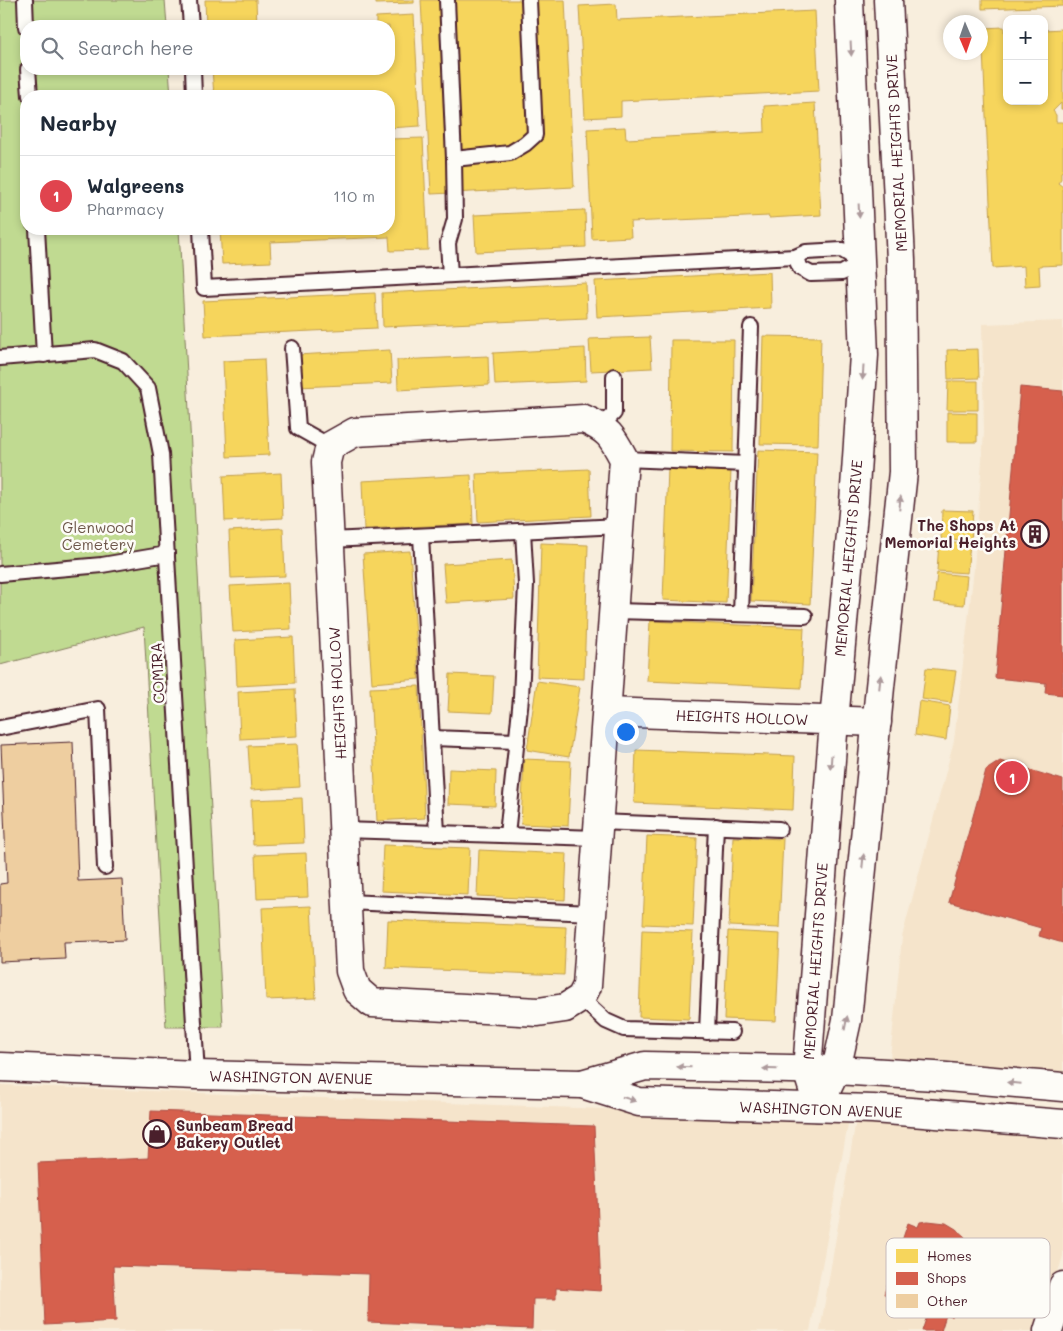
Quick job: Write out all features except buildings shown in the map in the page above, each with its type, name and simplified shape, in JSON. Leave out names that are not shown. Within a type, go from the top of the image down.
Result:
[{"type":"street","name":"MEMORIAL HEIGHTS DRIVE","points":[[818,1107],[807,1070],[834,721],[854,502],[864,355],[849,0]]},
{"type":"street","name":"MEMORIAL HEIGHTS DRIVE","points":[[818,1107],[836,1070],[847,1020],[903,472],[901,260],[888,0]]},
{"type":"street","points":[[861,262],[901,260]]},
{"type":"street","points":[[330,446],[355,432],[584,419],[601,426],[613,438],[624,459],[587,986],[581,998]]},
{"type":"street","name":"HEIGHTS HOLLOW","points":[[330,446],[326,462],[343,830],[350,971],[357,990],[372,1003],[538,1012],[565,1008],[581,998]]},
{"type":"street","name":"HEIGHTS HOLLOW","points":[[606,712],[877,722]]},
{"type":"street","name":"WASHINGTON AVENUE","points":[[582,1084],[645,1066],[836,1070],[1063,1087]]},
{"type":"street","name":"WASHINGTON AVENUE","points":[[0,1067],[197,1075],[582,1084],[639,1102],[873,1109],[1063,1124]]},
{"type":"street","points":[[730,1105],[733,1068]]},
{"type":"street","points":[[1048,1331],[1063,1286]]},
{"type":"lane","points":[[25,0],[26,20]]},
{"type":"lane","points":[[189,0],[191,20]]},
{"type":"lane","points":[[446,0],[455,219],[448,243],[450,275]]},
{"type":"lane","points":[[454,159],[510,153],[535,135],[529,0]]},
{"type":"lane","points":[[28,75],[30,90]]},
{"type":"lane","points":[[193,75],[194,90]]},
{"type":"lane","points":[[37,235],[44,355]]},
{"type":"lane","points":[[201,235],[204,288],[794,257],[806,252],[842,250],[861,262],[842,273],[811,274],[800,268],[794,257]]},
{"type":"lane","points":[[741,614],[751,327]]},
{"type":"lane","points":[[292,348],[298,428],[330,446]]},
{"type":"lane","name":"COMIRA","points":[[0,358],[94,350],[123,361],[148,388],[161,454],[197,1075]]},
{"type":"lane","points":[[601,426],[614,413],[614,376]]},
{"type":"lane","points":[[624,459],[746,464]]},
{"type":"lane","points":[[330,540],[620,526]]},
{"type":"lane","points":[[507,835],[521,698],[526,584],[523,531]]},
{"type":"lane","points":[[421,536],[437,833]]},
{"type":"lane","points":[[0,574],[102,565],[167,554]]},
{"type":"lane","points":[[614,611],[805,616]]},
{"type":"lane","points":[[0,728],[98,709],[105,867]]},
{"type":"lane","points":[[432,738],[517,741]]},
{"type":"lane","points":[[343,830],[507,835],[716,826],[779,828]]},
{"type":"lane","points":[[707,1032],[716,826]]},
{"type":"lane","points":[[347,902],[592,912]]},
{"type":"lane","points":[[581,998],[606,1021],[624,1029],[732,1032]]},
{"type":"shaded area","points":[[1063,321],[1063,1073],[890,1059],[902,937],[954,741],[974,569],[984,433],[982,324]]},
{"type":"shaded area","points":[[0,1085],[849,1119],[810,1331],[0,1331]]},
{"type":"shaded area","points":[[856,1120],[1063,1137],[1063,1256],[1050,1297],[1050,1238],[886,1238],[886,1318],[1043,1318],[1039,1331],[820,1331]]},
{"type":"green space","name":"Glenwood Cemetery","points":[[0,0],[165,0],[167,20],[20,20],[20,75],[169,75],[171,90],[20,90],[20,235],[179,235],[223,1027],[166,1027],[144,627],[0,665]]},
{"type":"place","name":"The Shops At Memorial Heights","points":[[1035,534]]},
{"type":"place","name":"Walgreens","points":[[1012,777]]},
{"type":"place","name":"Sunbeam Bread Bakery Outlet","points":[[157,1134]]}]
